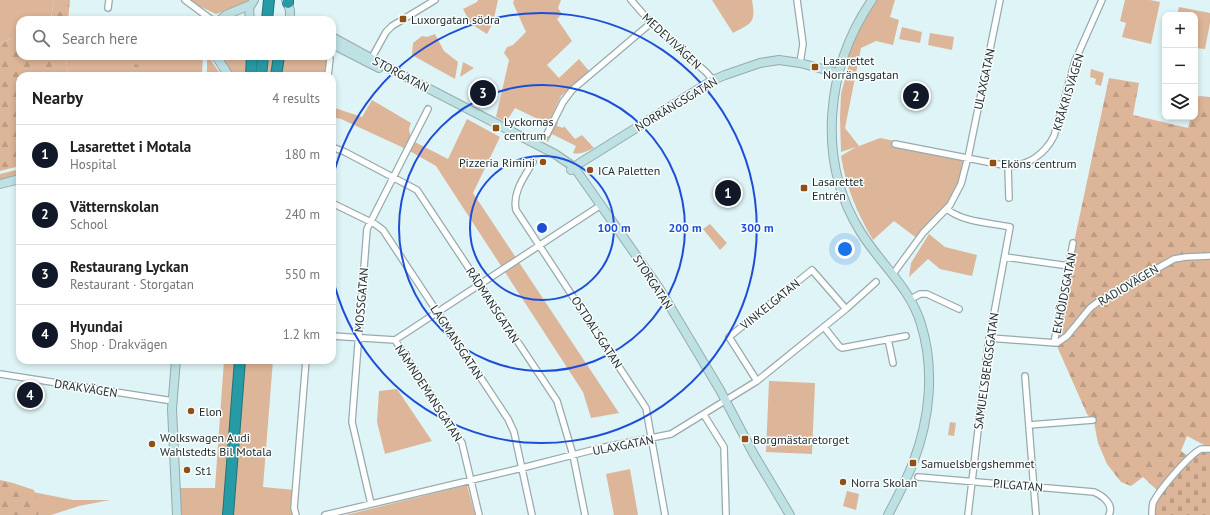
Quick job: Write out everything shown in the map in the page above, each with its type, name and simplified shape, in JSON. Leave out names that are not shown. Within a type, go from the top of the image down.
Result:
[{"type":"highway","points":[[267,16],[269,0]]},
{"type":"highway","points":[[273,16],[275,0]]},
{"type":"highway","points":[[251,72],[252,60]]},
{"type":"highway","points":[[261,72],[263,60]]},
{"type":"highway","points":[[267,72],[269,60]]},
{"type":"highway","points":[[277,72],[278,60]]},
{"type":"highway","points":[[228,515],[240,364]]},
{"type":"highway","points":[[234,515],[246,364]]},
{"type":"street","points":[[108,8],[109,0]]},
{"type":"street","points":[[185,0],[207,16]]},
{"type":"street","points":[[370,60],[386,32],[392,26],[435,0]]},
{"type":"street","name":"MEDEVIVÄGEN","points":[[631,0],[651,23],[713,80]]},
{"type":"street","points":[[797,0],[804,44],[800,63]]},
{"type":"street","points":[[872,0],[854,30],[843,55],[838,73],[834,95],[832,134],[834,156],[838,180],[846,203],[860,231],[911,299],[921,323],[926,343],[929,378],[925,423],[917,450],[909,474],[888,515]]},
{"type":"street","name":"ULAXGATAN","points":[[893,274],[923,234],[947,209],[960,187],[968,158],[1000,0]]},
{"type":"street","name":"KRÅKRISVÄGEN","points":[[968,158],[1008,166],[1022,164],[1034,159],[1044,151],[1051,142],[1056,130],[1075,61],[1102,0]]},
{"type":"street","points":[[225,16],[252,2]]},
{"type":"street","points":[[249,16],[252,2]]},
{"type":"street","points":[[288,7],[295,16]]},
{"type":"street","points":[[235,12],[241,13],[245,16]]},
{"type":"street","points":[[547,134],[563,102],[572,90],[651,23]]},
{"type":"street","name":"STORGATAN","points":[[336,39],[370,60],[572,169],[659,288],[756,459],[790,515]]},
{"type":"street","name":"STORGATAN","points":[[336,46],[370,60]]},
{"type":"street","points":[[219,60],[227,72]]},
{"type":"street","points":[[328,72],[330,60]]},
{"type":"street","name":"NORRÄNGSGATAN","points":[[572,169],[713,80],[733,72],[771,60],[785,60],[838,73]]},
{"type":"street","name":"MOSSGATAN","points":[[371,504],[352,425],[367,229],[428,108]]},
{"type":"street","points":[[895,144],[968,158]]},
{"type":"street","name":"RÅDMANSGATAN","points":[[336,149],[345,152],[393,176],[417,190],[557,401],[573,455],[585,515]]},
{"type":"street","name":"OSTDALSGATAN","points":[[533,162],[517,192],[515,204],[519,215],[644,404],[648,416],[665,515]]},
{"type":"street","points":[[1008,166],[1009,198]]},
{"type":"street","points":[[0,184],[16,179]]},
{"type":"street","name":"LAGMANSGATAN","points":[[336,205],[380,227],[386,234],[510,423],[522,468],[532,515]]},
{"type":"street","points":[[336,336],[395,340],[600,206]]},
{"type":"street","name":"SAMUELSBERGSGATAN","points":[[947,209],[953,214],[964,218],[1010,227],[989,338],[968,515]]},
{"type":"street","name":"EKHÖJDSGATAN","points":[[1054,344],[1074,243]]},
{"type":"street","name":"RADIOVÄGEN","points":[[1054,344],[1064,339],[1090,308],[1098,302],[1165,263],[1180,257],[1210,256]]},
{"type":"street","points":[[1005,257],[1069,266]]},
{"type":"street","name":"VINKELGATAN","points":[[757,381],[729,337],[812,270],[846,309]]},
{"type":"street","name":"ULAXGATAN","points":[[325,515],[600,448],[652,439],[671,434],[757,381],[846,309],[876,282]]},
{"type":"street","points":[[911,299],[920,294],[927,294],[959,309]]},
{"type":"street","points":[[824,327],[842,348],[906,336]]},
{"type":"street","points":[[989,338],[1054,344]]},
{"type":"street","name":"NÄMNDEMANSGATAN","points":[[395,340],[462,443],[479,515]]},
{"type":"street","points":[[888,340],[893,363]]},
{"type":"street","points":[[176,364],[173,401],[177,515]]},
{"type":"street","points":[[296,515],[294,508],[306,364]]},
{"type":"street","name":"DRAKVÄGEN","points":[[0,374],[173,401]]},
{"type":"street","points":[[1025,376],[1036,515]]},
{"type":"street","name":"STORGATAN","points":[[724,402],[750,456],[786,515]]},
{"type":"street","points":[[704,415],[724,447],[726,515]]},
{"type":"street","points":[[1029,425],[1093,420]]},
{"type":"street","points":[[1152,515],[1153,504],[1159,492],[1190,457],[1201,449],[1210,449]]},
{"type":"street","name":"PILGATAN","points":[[918,477],[1096,493],[1108,502],[1111,508],[1109,515]]},
{"type":"green space","points":[[0,0],[54,0],[51,16],[16,16],[16,36],[0,44]]},
{"type":"green space","points":[[54,0],[70,0],[68,16],[51,16]]},
{"type":"green space","points":[[190,0],[251,0],[247,3],[216,14]]},
{"type":"green space","points":[[478,0],[498,0],[493,23],[487,34],[471,24],[463,9],[477,2]]},
{"type":"green space","points":[[514,0],[561,0],[558,8],[562,14],[557,19],[572,41],[547,65],[559,78],[579,59],[589,71],[561,96],[548,124],[515,108],[506,122],[496,117],[509,60],[504,53],[507,47],[513,45],[526,32],[513,3]]},
{"type":"green space","points":[[712,0],[752,0],[753,18],[745,27],[733,33]]},
{"type":"green space","points":[[876,0],[895,0],[890,17],[899,20],[893,45],[876,41],[861,48],[845,128],[859,146],[880,138],[969,156],[965,178],[947,211],[918,239],[894,221],[873,240],[853,200],[841,156],[856,147],[841,152],[841,94],[848,68],[847,56],[859,29]]},
{"type":"green space","points":[[1125,0],[1150,0],[1160,2],[1151,44],[1122,37],[1126,23],[1120,21]]},
{"type":"green space","points":[[1179,7],[1210,13],[1210,23],[1205,49],[1198,48],[1198,12],[1178,12]]},
{"type":"green space","points":[[902,27],[922,32],[920,43],[899,39]]},
{"type":"green space","points":[[930,33],[954,37],[952,50],[928,45]]},
{"type":"green space","points":[[435,34],[444,51],[458,62],[455,79],[412,55],[413,43],[422,36],[427,37]]},
{"type":"green space","points":[[16,36],[16,60],[66,60],[68,72],[16,72],[16,167],[0,171],[0,44]]},
{"type":"green space","points":[[66,60],[203,60],[202,72],[68,72]]},
{"type":"green space","points":[[207,60],[212,60],[219,72],[207,72]]},
{"type":"green space","points":[[224,60],[328,60],[329,72],[231,72]]},
{"type":"green space","points":[[133,62],[139,66],[140,72],[122,72]]},
{"type":"green space","points":[[463,62],[474,68],[460,77]]},
{"type":"green space","points":[[1091,69],[1104,73],[1101,86],[1095,84],[1096,79],[1090,77]]},
{"type":"green space","points":[[1109,78],[1139,83],[1133,115],[1188,128],[1190,120],[1198,120],[1198,96],[1210,97],[1210,448],[1187,436],[1181,451],[1190,457],[1159,492],[1143,477],[1131,486],[1121,482],[1107,464],[1098,443],[1094,422],[1087,414],[1056,344],[1057,327]]},
{"type":"green space","points":[[372,100],[411,123],[409,129],[411,140],[448,159],[467,119],[500,137],[473,193],[619,413],[591,418],[583,392],[436,166],[406,149],[336,118],[336,108],[362,117]]},
{"type":"green space","points":[[556,122],[558,122],[557,126],[563,128],[564,126],[575,139],[582,135],[594,148],[584,152],[573,153],[576,146],[552,134],[548,142],[546,141]]},
{"type":"green space","points":[[16,170],[16,176],[0,181],[0,174]]},
{"type":"green space","points":[[710,224],[727,243],[720,250],[703,229]]},
{"type":"green space","points":[[929,234],[945,247],[977,255],[972,276],[940,269],[928,259],[909,277],[911,263]]},
{"type":"green space","points":[[224,364],[273,364],[263,487],[295,490],[295,515],[177,515],[176,488],[215,488]]},
{"type":"green space","points":[[769,381],[815,383],[812,454],[766,452]]},
{"type":"green space","points":[[397,389],[432,441],[385,454],[377,422],[379,391]]},
{"type":"green space","points":[[950,422],[956,423],[954,436],[948,435]]},
{"type":"green space","points":[[1201,448],[1210,448],[1210,515],[1152,515],[1155,500]]},
{"type":"green space","points":[[630,469],[638,515],[614,515],[606,474]]},
{"type":"green space","points":[[0,480],[34,490],[39,509],[38,515],[0,515]]},
{"type":"green space","points":[[0,482],[33,492],[73,500],[110,500],[79,506],[51,515],[0,515]]},
{"type":"green space","points":[[467,485],[475,515],[346,515]]},
{"type":"green space","points":[[847,491],[859,494],[856,510],[843,506]]},
{"type":"place","name":"Luxorgatan södra","points":[[403,19]]},
{"type":"place","name":"Lasarettet Norrängsgatan","points":[[815,67]]},
{"type":"place","name":"Restaurang Lyckan","points":[[483,93]]},
{"type":"place","name":"Vätternskolan","points":[[916,96]]},
{"type":"place","name":"Lyckornas centrum","points":[[496,128]]},
{"type":"place","name":"Pizzeria Rimini","points":[[543,162]]},
{"type":"place","name":"Eköns centrum","points":[[993,163]]},
{"type":"place","name":"ICA Paletten","points":[[590,170]]},
{"type":"place","name":"Lasarettet Entrén","points":[[804,188]]},
{"type":"place","name":"Lasarettet i Motala","points":[[728,193]]},
{"type":"place","name":"Hyundai","points":[[30,395]]},
{"type":"place","name":"Elon","points":[[191,411]]},
{"type":"place","name":"Borgmästaretorget","points":[[745,439]]},
{"type":"place","name":"Wolkswagen Audi Wahlstedts Bil Motala","points":[[152,444]]},
{"type":"place","name":"Samuelsbergshemmet","points":[[913,463]]},
{"type":"place","name":"St1","points":[[187,470]]},
{"type":"place","name":"Norra Skolan","points":[[843,482]]}]
